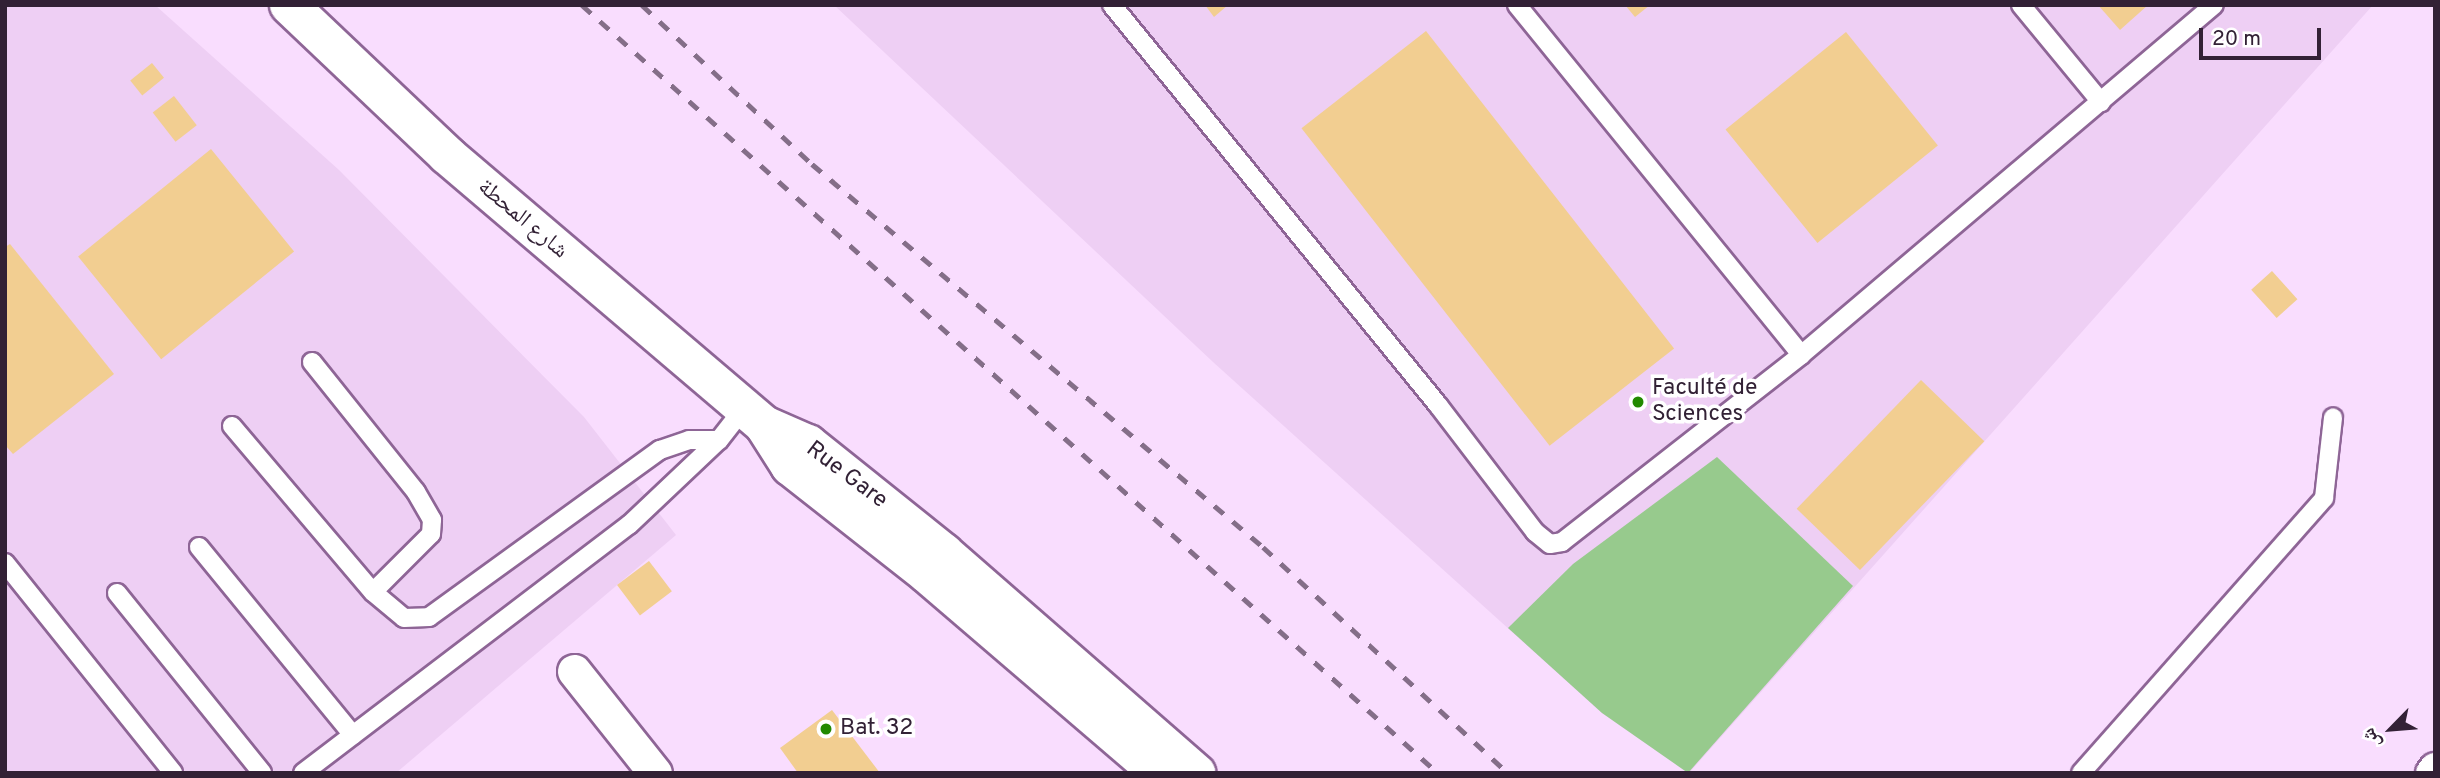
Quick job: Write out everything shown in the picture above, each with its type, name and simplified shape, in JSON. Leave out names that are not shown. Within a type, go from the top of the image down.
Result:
[{"type":"main road","name":"شارع المحطة","points":[[289,5],[447,155],[754,417]]},
{"type":"main road","name":"Rue Gare","points":[[754,417],[790,466],[927,574],[1159,773]]},
{"type":"main road","name":"Rue Gare","points":[[754,417],[808,444],[944,553],[1196,773]]},
{"type":"street","points":[[574,671],[655,773]]},
{"type":"lane","points":[[1112,5],[1438,405],[1535,532],[1550,544],[1562,542],[1801,355],[2214,5]]},
{"type":"lane","points":[[1517,5],[1801,355]]},
{"type":"lane","points":[[2021,5],[2101,102]]},
{"type":"lane","points":[[312,362],[416,492],[432,520],[431,534],[373,592]]},
{"type":"lane","points":[[303,773],[629,525],[719,440],[754,417]]},
{"type":"lane","points":[[2081,773],[2325,498],[2333,418]]},
{"type":"lane","points":[[232,426],[373,592],[404,618],[429,617],[660,450],[689,440],[719,440]]},
{"type":"lane","points":[[199,547],[353,735]]},
{"type":"lane","points":[[5,563],[173,773]]},
{"type":"lane","points":[[117,593],[262,773]]},
{"type":"shaded area","points":[[5,5],[155,5],[339,170],[584,417],[676,535],[396,773],[5,773]]},
{"type":"shaded area","name":"Faculté de Sciences","points":[[834,5],[2373,5],[1689,773],[1602,713],[1213,362]]},
{"type":"green space","points":[[1717,457],[1853,586],[1688,773],[1602,713],[1508,628],[1573,564]]},
{"type":"building","points":[[1205,5],[1228,5],[1214,17]]},
{"type":"building","points":[[1625,5],[1650,5],[1635,17]]},
{"type":"building","points":[[2098,5],[2148,5],[2120,30]]},
{"type":"building","points":[[1426,31],[1674,349],[1550,446],[1301,128]]},
{"type":"building","points":[[1846,32],[1938,145],[1817,243],[1726,130]]},
{"type":"building","points":[[152,63],[164,78],[142,95],[130,81]]},
{"type":"building","points":[[174,96],[197,125],[176,142],[153,113]]},
{"type":"building","points":[[211,149],[294,252],[161,359],[78,257]]},
{"type":"building","points":[[10,244],[114,374],[13,454],[5,445],[5,247]]},
{"type":"building","points":[[2272,271],[2297,299],[2277,318],[2251,290]]},
{"type":"building","points":[[1921,380],[1984,441],[1860,570],[1797,509]]},
{"type":"building","points":[[649,561],[672,591],[640,615],[617,585]]},
{"type":"building","name":"Bat. 32","points":[[832,710],[880,773],[798,773],[780,748]]},
{"type":"railway","points":[[582,5],[1438,773]]},
{"type":"railway","points":[[642,5],[812,164],[1263,547],[1508,773]]},
{"type":"place","name":"Faculté de Sciences","points":[[1638,402]]},
{"type":"place","name":"Bat. 32","points":[[826,729]]}]
